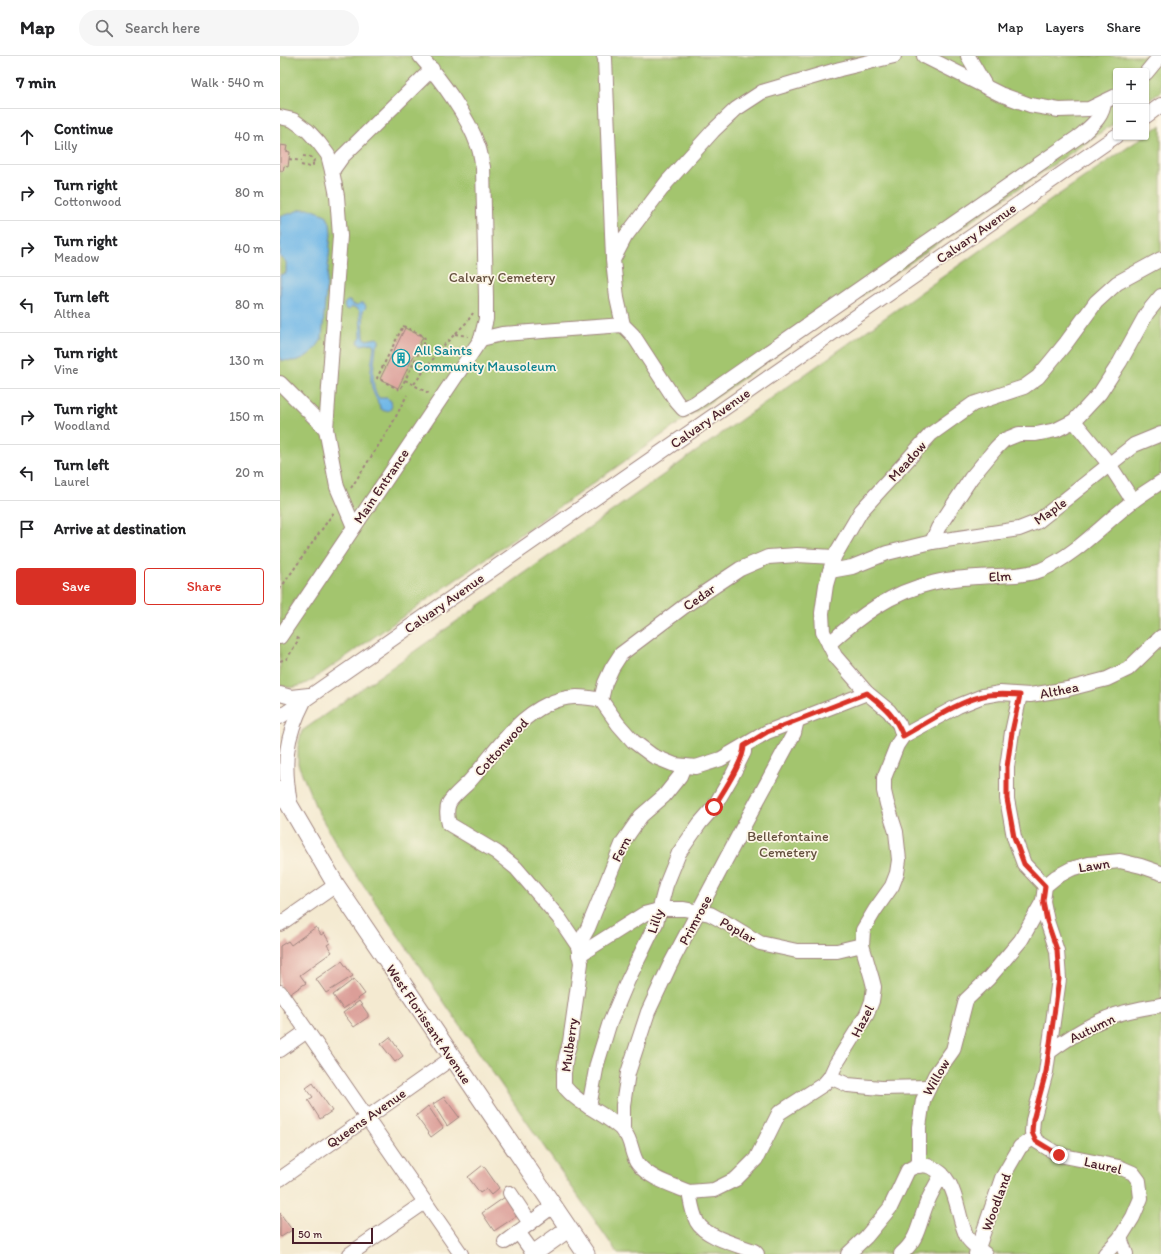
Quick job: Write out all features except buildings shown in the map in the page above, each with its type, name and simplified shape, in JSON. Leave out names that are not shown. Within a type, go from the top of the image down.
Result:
[{"type":"main road","name":"West Florissant Avenue","points":[[284,801],[336,885],[553,1206],[568,1229],[579,1252]]},
{"type":"main road","points":[[533,1254],[568,1229]]},
{"type":"street","points":[[613,260],[625,237],[667,182],[713,131],[736,109],[762,92],[840,68],[894,56]]},
{"type":"street","points":[[924,56],[1000,94],[1030,105],[1059,110],[1089,109],[1110,99]]},
{"type":"street","points":[[968,56],[986,86]]},
{"type":"street","points":[[1149,69],[1160,56]]},
{"type":"street","points":[[605,57],[613,260],[615,287],[623,324],[633,336],[679,406],[683,409],[688,408],[892,268],[1081,135],[1094,124],[1102,114],[1110,99]]},
{"type":"street","points":[[332,171],[425,60]]},
{"type":"street","name":"Main Entrance","points":[[280,635],[481,339],[486,319],[486,297],[483,167],[479,147],[470,125],[425,60]]},
{"type":"street","points":[[1149,114],[1161,105]]},
{"type":"street","points":[[280,116],[293,120],[308,131],[319,142],[328,155],[337,196],[340,236],[326,429],[337,487],[354,527]]},
{"type":"street","name":"Calvary Avenue","points":[[280,717],[1113,138]]},
{"type":"street","name":"Meadow","points":[[903,736],[899,724],[889,711],[867,693],[835,656],[823,632],[822,613],[826,585],[834,557],[861,511],[931,434],[973,404],[1024,387],[1038,376],[1066,343],[1096,302],[1117,284],[1161,259]]},
{"type":"street","points":[[932,542],[938,528],[971,478],[1004,440],[1019,434],[1036,434],[1056,430],[1074,421],[1100,393],[1120,362],[1147,313],[1161,296]]},
{"type":"street","points":[[481,339],[502,334],[623,324]]},
{"type":"street","points":[[280,383],[326,429]]},
{"type":"street","points":[[1074,421],[1109,464],[1133,500]]},
{"type":"street","name":"Maple","points":[[830,571],[852,567],[887,553],[932,542],[1019,529],[1037,522],[1134,445],[1161,434]]},
{"type":"street","name":"Elm","points":[[829,644],[865,612],[898,594],[932,582],[1019,574],[1040,570],[1063,557],[1095,533],[1133,500],[1161,482]]},
{"type":"street","name":"Cedar","points":[[601,700],[605,683],[621,654],[686,606],[740,569],[768,557],[797,555],[834,557]]},
{"type":"street","name":"Althea","points":[[903,736],[958,706],[983,696],[1000,694],[1030,695],[1068,689],[1107,679],[1128,669],[1161,637]]},
{"type":"street","points":[[601,700],[618,724],[633,741],[653,756],[675,765],[696,767],[721,759],[767,732],[867,693]]},
{"type":"street","points":[[280,694],[291,697],[308,698],[293,724],[287,748],[284,801]]},
{"type":"street","points":[[1020,695],[1012,732],[1007,767],[1007,799],[1014,837],[1024,864],[1045,886],[1043,901],[1047,921],[1057,950],[1059,979],[1046,1072],[1033,1120],[1032,1132],[1034,1137]]},
{"type":"street","name":"Cottonwood","points":[[579,950],[559,918],[516,868],[496,852],[450,824],[447,817],[447,810],[450,802],[468,784],[518,724],[531,714],[547,704],[565,698],[583,696],[601,700]]},
{"type":"street","name":"Primrose","points":[[623,1132],[623,1105],[628,1073],[648,1012],[670,965],[794,734],[797,720]]},
{"type":"street","name":"Hazel","points":[[689,1192],[714,1190],[736,1179],[756,1159],[779,1113],[824,1084],[830,1077],[836,1064],[867,1014],[872,1001],[873,983],[862,945],[863,930],[874,910],[892,886],[897,874],[900,860],[896,832],[884,791],[884,778],[897,745],[903,736]]},
{"type":"street","name":"Lilly","points":[[589,1107],[597,1064],[610,1025],[628,980],[656,923],[666,885],[679,853],[700,822],[714,807],[744,752],[744,746]]},
{"type":"street","name":"Fern","points":[[579,950],[623,842],[642,816],[664,796],[680,776],[684,766]]},
{"type":"street","name":"Lawn","points":[[1045,886],[1056,877],[1071,869],[1090,864],[1120,861],[1161,873]]},
{"type":"street","points":[[280,924],[336,885]]},
{"type":"street","name":"Willow","points":[[918,1166],[919,1127],[923,1100],[935,1075],[952,1050],[966,1000],[988,979],[1021,940],[1043,901]]},
{"type":"street","name":"Poplar","points":[[579,950],[644,914],[660,910],[684,909],[710,914],[760,943],[797,951],[837,951],[862,945]]},
{"type":"street","name":"Mulberry","points":[[579,950],[581,963],[565,1062],[564,1086],[576,1098],[608,1119],[625,1133],[638,1164],[642,1168],[658,1179],[689,1192]]},
{"type":"street","points":[[280,992],[461,1254]]},
{"type":"street","name":"Autumn","points":[[1049,1052],[1077,1033],[1108,1017],[1142,1008],[1161,1005]]},
{"type":"street","points":[[280,1050],[307,1031]]},
{"type":"street","name":"Queens Avenue","points":[[280,1179],[452,1058]]},
{"type":"street","points":[[830,1077],[848,1085],[881,1088],[929,1087]]},
{"type":"street","name":"Laurel","points":[[1034,1137],[1036,1141],[1059,1155],[1118,1167],[1133,1173],[1139,1181],[1141,1198],[1133,1217],[1120,1238],[1105,1254]]},
{"type":"street","name":"Woodland","points":[[980,1252],[1002,1178],[1020,1147],[1034,1137]]},
{"type":"street","points":[[848,1254],[890,1208],[908,1170],[912,1167],[924,1165],[935,1168],[942,1174],[953,1189],[967,1238],[980,1252]]},
{"type":"street","points":[[901,1254],[909,1247],[919,1231],[926,1207],[942,1174]]},
{"type":"street","points":[[689,1192],[691,1208],[698,1223],[707,1232],[757,1254]]},
{"type":"street","points":[[510,1193],[530,1223]]},
{"type":"street","points":[[350,1254],[425,1202]]},
{"type":"street","points":[[505,1242],[553,1206]]},
{"type":"street","points":[[518,1232],[533,1254]]},
{"type":"street","points":[[1120,1238],[1126,1254]]},
{"type":"path","points":[[301,165],[310,167],[313,165],[314,160],[303,156]]},
{"type":"path","points":[[289,159],[302,161]]},
{"type":"path","points":[[414,384],[443,346],[467,322],[476,308]]},
{"type":"path","points":[[403,326],[424,336],[425,340],[405,380],[400,390],[377,378],[403,326]]},
{"type":"path","points":[[405,380],[440,400]]},
{"type":"green space","name":"Calvary Cemetery","points":[[280,56],[1161,56],[1161,92],[1149,100],[1149,68],[1113,68],[1113,124],[829,318],[314,679],[293,687],[280,684]]},
{"type":"green space","name":"Bellefontaine Cemetery","points":[[1161,125],[1161,1254],[618,1254],[344,857],[317,810],[298,764],[298,746],[302,731],[1051,200],[1139,140],[1149,140],[1149,133]]},
{"type":"water","points":[[302,209],[311,209],[326,215],[330,223],[331,233],[322,339],[314,350],[302,359],[293,361],[280,360],[280,275],[286,273],[286,262],[280,257],[280,216]]},
{"type":"water","points":[[347,301],[358,305],[364,303],[366,306],[363,311],[364,337],[366,340],[377,338],[379,340],[379,344],[376,346],[373,380],[374,386],[379,398],[387,398],[391,401],[392,406],[390,410],[384,411],[380,408],[374,395],[371,381],[371,366],[374,345],[371,343],[361,345],[358,343],[361,337],[360,311],[357,308],[352,307],[349,310],[346,309],[344,306]]},
{"type":"place","name":"All Saints Community Mausoleum","points":[[401,358]]},
{"type":"route","points":[[714,807],[744,752],[744,746],[767,732],[867,693],[889,711],[899,724],[903,736],[958,706],[983,696],[1000,694],[1020,695],[1012,732],[1007,767],[1007,799],[1014,837],[1024,864],[1045,886],[1043,901],[1047,921],[1057,950],[1059,979],[1046,1072],[1033,1120],[1032,1132],[1036,1141],[1045,1148],[1059,1155]]}]
